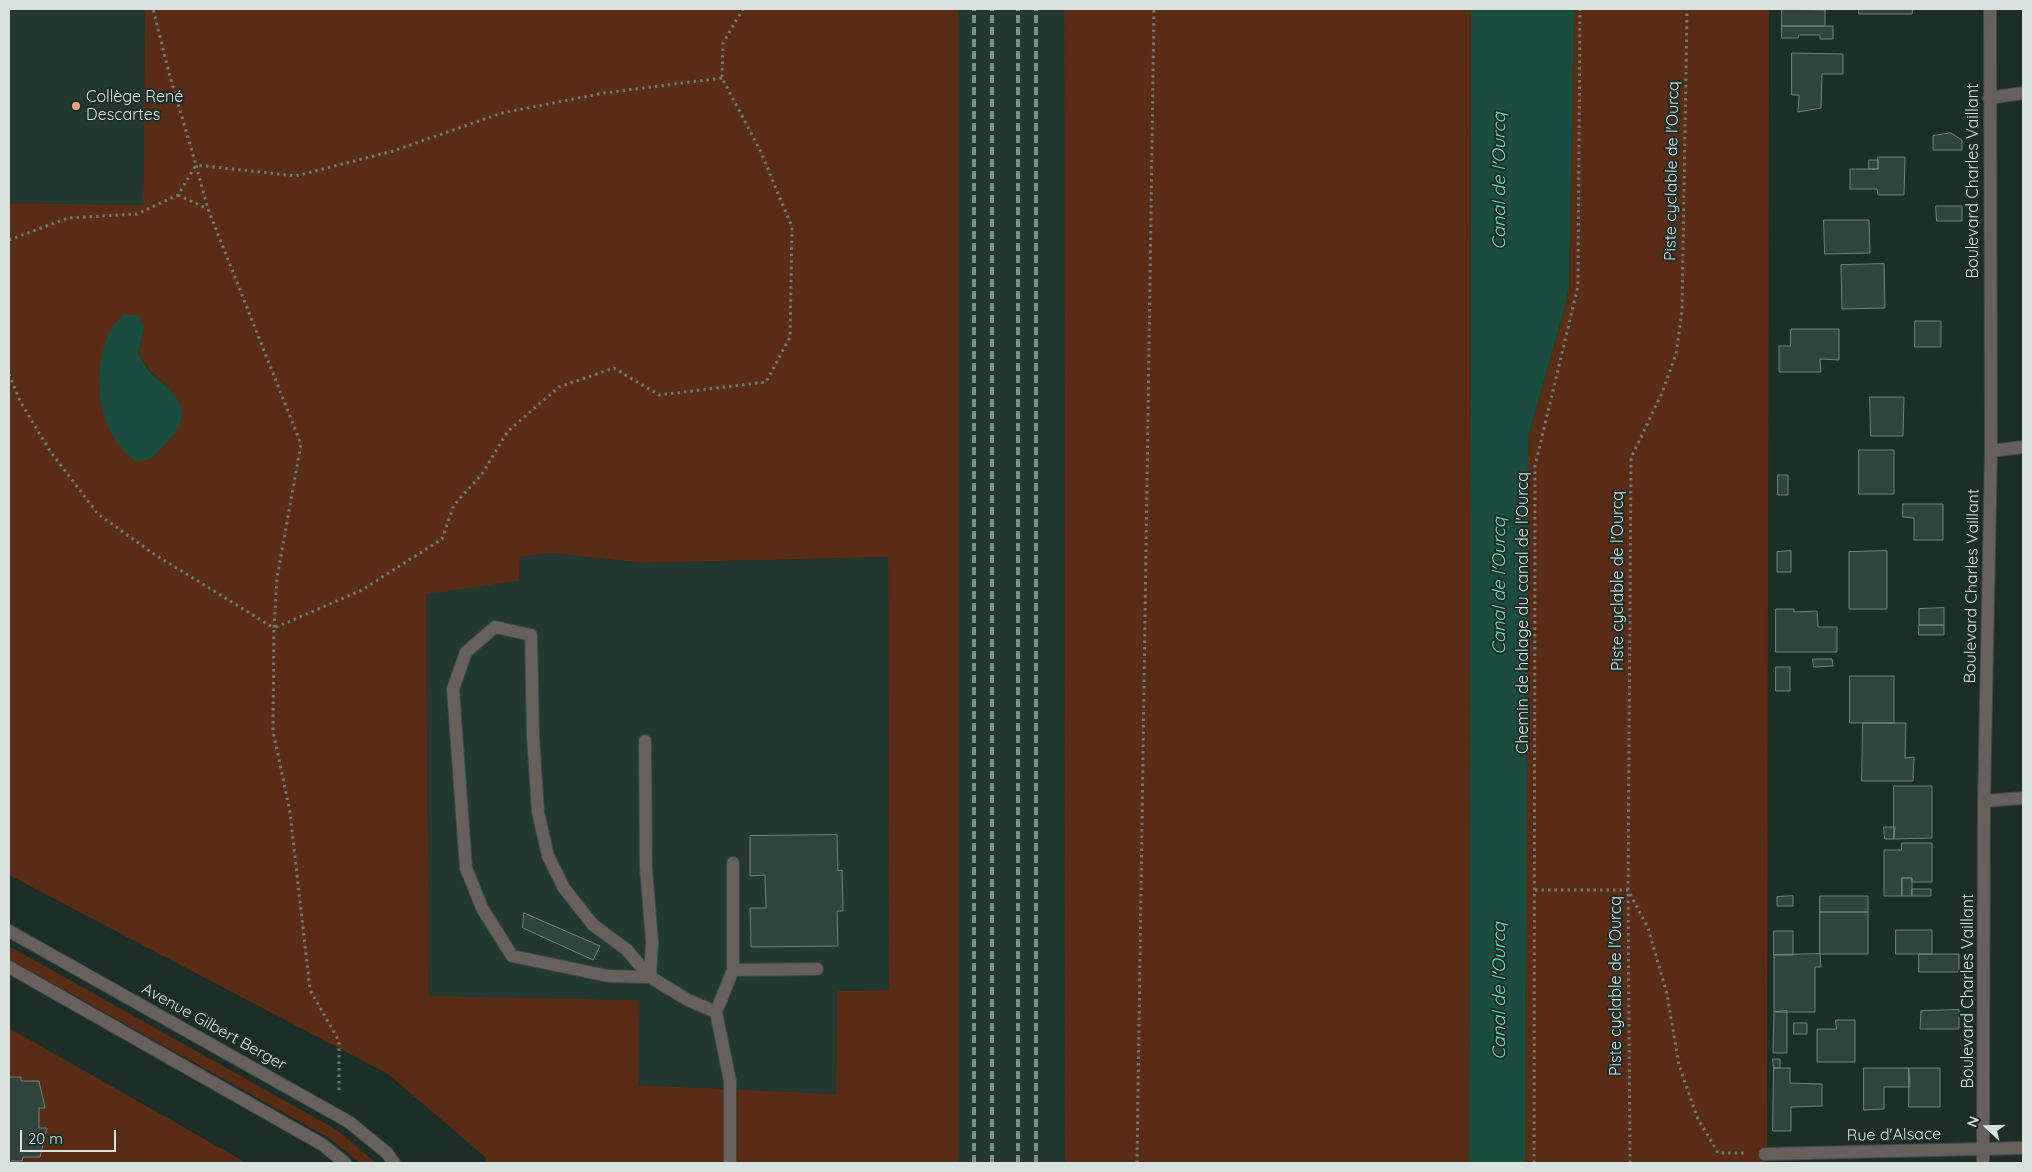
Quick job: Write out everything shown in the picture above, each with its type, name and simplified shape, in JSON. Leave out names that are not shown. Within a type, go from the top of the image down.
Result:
[{"type":"street","name":"Boulevard Charles Vaillant","points":[[1983,1163],[1984,801],[1991,451],[1990,9]]},
{"type":"street","points":[[1989,98],[2023,93]]},
{"type":"street","points":[[1991,451],[2023,447]]},
{"type":"street","points":[[650,977],[608,976],[512,956],[482,908],[466,868],[453,689],[466,652],[495,627],[532,635],[538,812],[548,856],[564,888],[593,925],[626,948],[650,977],[688,1000],[716,1012]]},
{"type":"street","points":[[645,741],[646,868],[652,942],[650,977]]},
{"type":"street","points":[[1984,801],[2023,798]]},
{"type":"street","points":[[730,1163],[730,1081],[716,1012],[733,970],[734,863]]},
{"type":"street","name":"Avenue Gilbert Berger","points":[[9,931],[349,1122],[386,1153],[394,1163]]},
{"type":"street","points":[[9,967],[323,1145],[345,1163]]},
{"type":"street","points":[[733,970],[817,969]]},
{"type":"street","name":"Rue d'Alsace","points":[[1765,1154],[2023,1148]]},
{"type":"path","points":[[153,9],[169,73],[208,209],[301,444],[277,578],[274,628],[273,731],[290,812],[310,990],[339,1041],[339,1098]]},
{"type":"path","points":[[274,628],[362,590],[442,539],[454,505],[482,474],[508,431],[559,387],[614,368],[659,395],[766,382],[790,337],[792,227],[760,150],[722,78],[723,43],[743,9]]},
{"type":"path","points":[[1137,1163],[1154,9]]},
{"type":"path","name":"Chemin de halage du canal de l'Ourcq","points":[[1534,1163],[1535,466],[1578,286],[1580,9]]},
{"type":"path","name":"Piste cyclable de l'Ourcq","points":[[1630,1163],[1628,890],[1631,458],[1662,393],[1676,354],[1682,311],[1687,9]]},
{"type":"path","points":[[196,165],[296,176],[393,151],[502,113],[604,93],[722,78]]},
{"type":"path","points":[[9,240],[68,218],[137,214],[178,194],[196,165]]},
{"type":"path","points":[[178,194],[208,209]]},
{"type":"path","points":[[9,374],[20,401],[50,451],[98,514],[154,554],[274,628]]},
{"type":"path","points":[[1535,890],[1628,890],[1648,928],[1667,994],[1678,1065],[1697,1117],[1718,1153],[1765,1154]]},
{"type":"shaded area","name":"Collège René Descartes","points":[[9,9],[145,9],[143,205],[9,203]]},
{"type":"shaded area","points":[[145,9],[958,9],[958,1163],[486,1163],[485,1157],[388,1074],[9,875],[9,203],[143,205]],"holes":[[[144,328],[138,353],[150,371],[168,388],[99,387],[101,359],[111,330]],[[551,553],[643,563],[888,557],[889,990],[837,991],[836,1094],[638,1085],[639,1000],[429,996],[426,594],[519,581],[520,557]]]},
{"type":"shaded area","points":[[958,9],[1064,9],[1065,1163],[958,1163]]},
{"type":"shaded area","points":[[1064,9],[1471,9],[1469,1163],[1065,1163]]},
{"type":"shaded area","points":[[1574,9],[1769,9],[1767,1163],[1525,1163],[1528,454],[1529,434],[1566,303],[1569,286]]},
{"type":"shaded area","points":[[551,553],[643,563],[888,557],[889,990],[837,991],[836,1094],[637,1085],[639,1000],[429,997],[426,593],[519,581],[520,557]]},
{"type":"shaded area","points":[[9,946],[337,1130],[376,1163],[360,1163],[331,1139],[9,959]]},
{"type":"shaded area","points":[[9,1028],[236,1157],[245,1163],[9,1163]]},
{"type":"water","name":"Canal de l'Ourcq","points":[[1471,9],[1574,9],[1569,286],[1566,303],[1529,434],[1528,454],[1525,1163],[1469,1163]]},
{"type":"water","points":[[122,315],[137,315],[144,328],[138,353],[151,373],[173,393],[182,412],[179,425],[168,442],[149,460],[134,461],[120,446],[109,429],[101,401],[99,372],[101,357],[110,331]]},
{"type":"building","points":[[1782,9],[1825,10],[1825,26],[1782,26]]},
{"type":"building","points":[[1859,9],[1913,9],[1912,14],[1859,14]]},
{"type":"building","points":[[1782,26],[1833,26],[1833,39],[1820,39],[1820,35],[1799,35],[1798,38],[1782,38]]},
{"type":"building","points":[[1792,53],[1843,54],[1843,74],[1822,74],[1821,108],[1798,112],[1799,95],[1792,95]]},
{"type":"building","points":[[1951,133],[1962,140],[1962,150],[1933,150],[1933,136]]},
{"type":"building","points":[[1878,157],[1905,157],[1904,195],[1878,195],[1877,189],[1850,189],[1850,169],[1878,169]]},
{"type":"building","points":[[1869,160],[1878,160],[1878,169],[1869,169]]},
{"type":"building","points":[[1936,206],[1962,206],[1962,221],[1937,221]]},
{"type":"building","points":[[1824,220],[1869,220],[1870,253],[1825,254]]},
{"type":"building","points":[[1884,264],[1885,308],[1842,309],[1841,265]]},
{"type":"building","points":[[1915,321],[1941,321],[1941,347],[1915,347]]},
{"type":"building","points":[[1791,329],[1839,329],[1839,360],[1820,359],[1821,372],[1779,372],[1779,346],[1790,346]]},
{"type":"building","points":[[1870,397],[1904,397],[1903,436],[1871,436]]},
{"type":"building","points":[[1859,450],[1894,450],[1894,494],[1859,494]]},
{"type":"building","points":[[1778,475],[1788,475],[1788,495],[1778,495]]},
{"type":"building","points":[[1903,504],[1943,504],[1943,540],[1914,540],[1914,518],[1903,517]]},
{"type":"building","points":[[1791,551],[1791,572],[1777,572],[1777,552]]},
{"type":"building","points":[[1887,551],[1887,609],[1849,609],[1849,552]]},
{"type":"building","points":[[1944,608],[1944,625],[1919,625],[1919,609]]},
{"type":"building","points":[[1776,609],[1794,609],[1794,612],[1817,611],[1818,627],[1837,627],[1837,652],[1776,652]]},
{"type":"building","points":[[1919,625],[1944,625],[1944,635],[1919,635]]},
{"type":"building","points":[[1813,659],[1832,659],[1833,666],[1814,667]]},
{"type":"building","points":[[1776,667],[1790,667],[1790,691],[1776,691]]},
{"type":"building","points":[[1850,676],[1894,676],[1894,723],[1850,723]]},
{"type":"building","points":[[1863,723],[1906,723],[1905,758],[1914,757],[1913,781],[1862,781]]},
{"type":"building","points":[[1894,786],[1932,786],[1932,838],[1894,839]]},
{"type":"building","points":[[1884,827],[1895,827],[1894,839],[1885,839]]},
{"type":"building","points":[[837,835],[838,871],[842,870],[843,911],[837,911],[838,946],[751,947],[750,908],[766,908],[765,875],[750,876],[750,836]]},
{"type":"building","points":[[1902,843],[1932,843],[1932,882],[1912,882],[1912,878],[1902,878],[1902,896],[1884,896],[1884,850],[1901,850]]},
{"type":"building","points":[[1902,878],[1912,878],[1912,896],[1902,896]]},
{"type":"building","points":[[1912,889],[1931,889],[1931,896],[1912,896]]},
{"type":"building","points":[[1793,896],[1793,906],[1777,906],[1777,897]]},
{"type":"building","points":[[1820,896],[1868,896],[1868,912],[1820,912]]},
{"type":"building","points":[[1820,912],[1868,912],[1868,954],[1820,954]]},
{"type":"building","points":[[524,913],[600,946],[593,960],[523,928]]},
{"type":"building","points":[[1896,930],[1932,930],[1932,954],[1896,954]]},
{"type":"building","points":[[1774,931],[1793,931],[1793,955],[1774,955]]},
{"type":"building","points":[[1820,954],[1821,967],[1815,967],[1815,1012],[1774,1012],[1774,955]]},
{"type":"building","points":[[1919,954],[1959,954],[1959,972],[1919,972]]},
{"type":"building","points":[[1959,1010],[1959,1029],[1920,1029],[1921,1011]]},
{"type":"building","points":[[1787,1011],[1787,1053],[1773,1053],[1774,1012]]},
{"type":"building","points":[[1836,1020],[1855,1020],[1855,1062],[1817,1062],[1817,1029],[1836,1029]]},
{"type":"building","points":[[1794,1023],[1807,1023],[1807,1034],[1794,1034]]},
{"type":"building","points":[[1773,1059],[1780,1059],[1780,1068],[1774,1068]]},
{"type":"building","points":[[1774,1068],[1790,1068],[1790,1083],[1822,1084],[1822,1106],[1791,1107],[1791,1131],[1773,1131]]},
{"type":"building","points":[[1864,1068],[1909,1068],[1910,1087],[1884,1087],[1884,1109],[1864,1110]]},
{"type":"building","points":[[1909,1068],[1940,1068],[1940,1107],[1909,1107]]},
{"type":"building","points":[[9,1077],[21,1077],[21,1081],[39,1081],[45,1108],[39,1108],[39,1128],[47,1128],[40,1157],[23,1157],[22,1161],[9,1161]]},
{"type":"railway","points":[[974,9],[974,1163]]},
{"type":"railway","points":[[992,9],[992,1163]]},
{"type":"railway","points":[[1018,9],[1018,1163]]},
{"type":"railway","points":[[1036,9],[1036,1163]]},
{"type":"place","name":"Collège René Descartes","points":[[76,106]]}]
